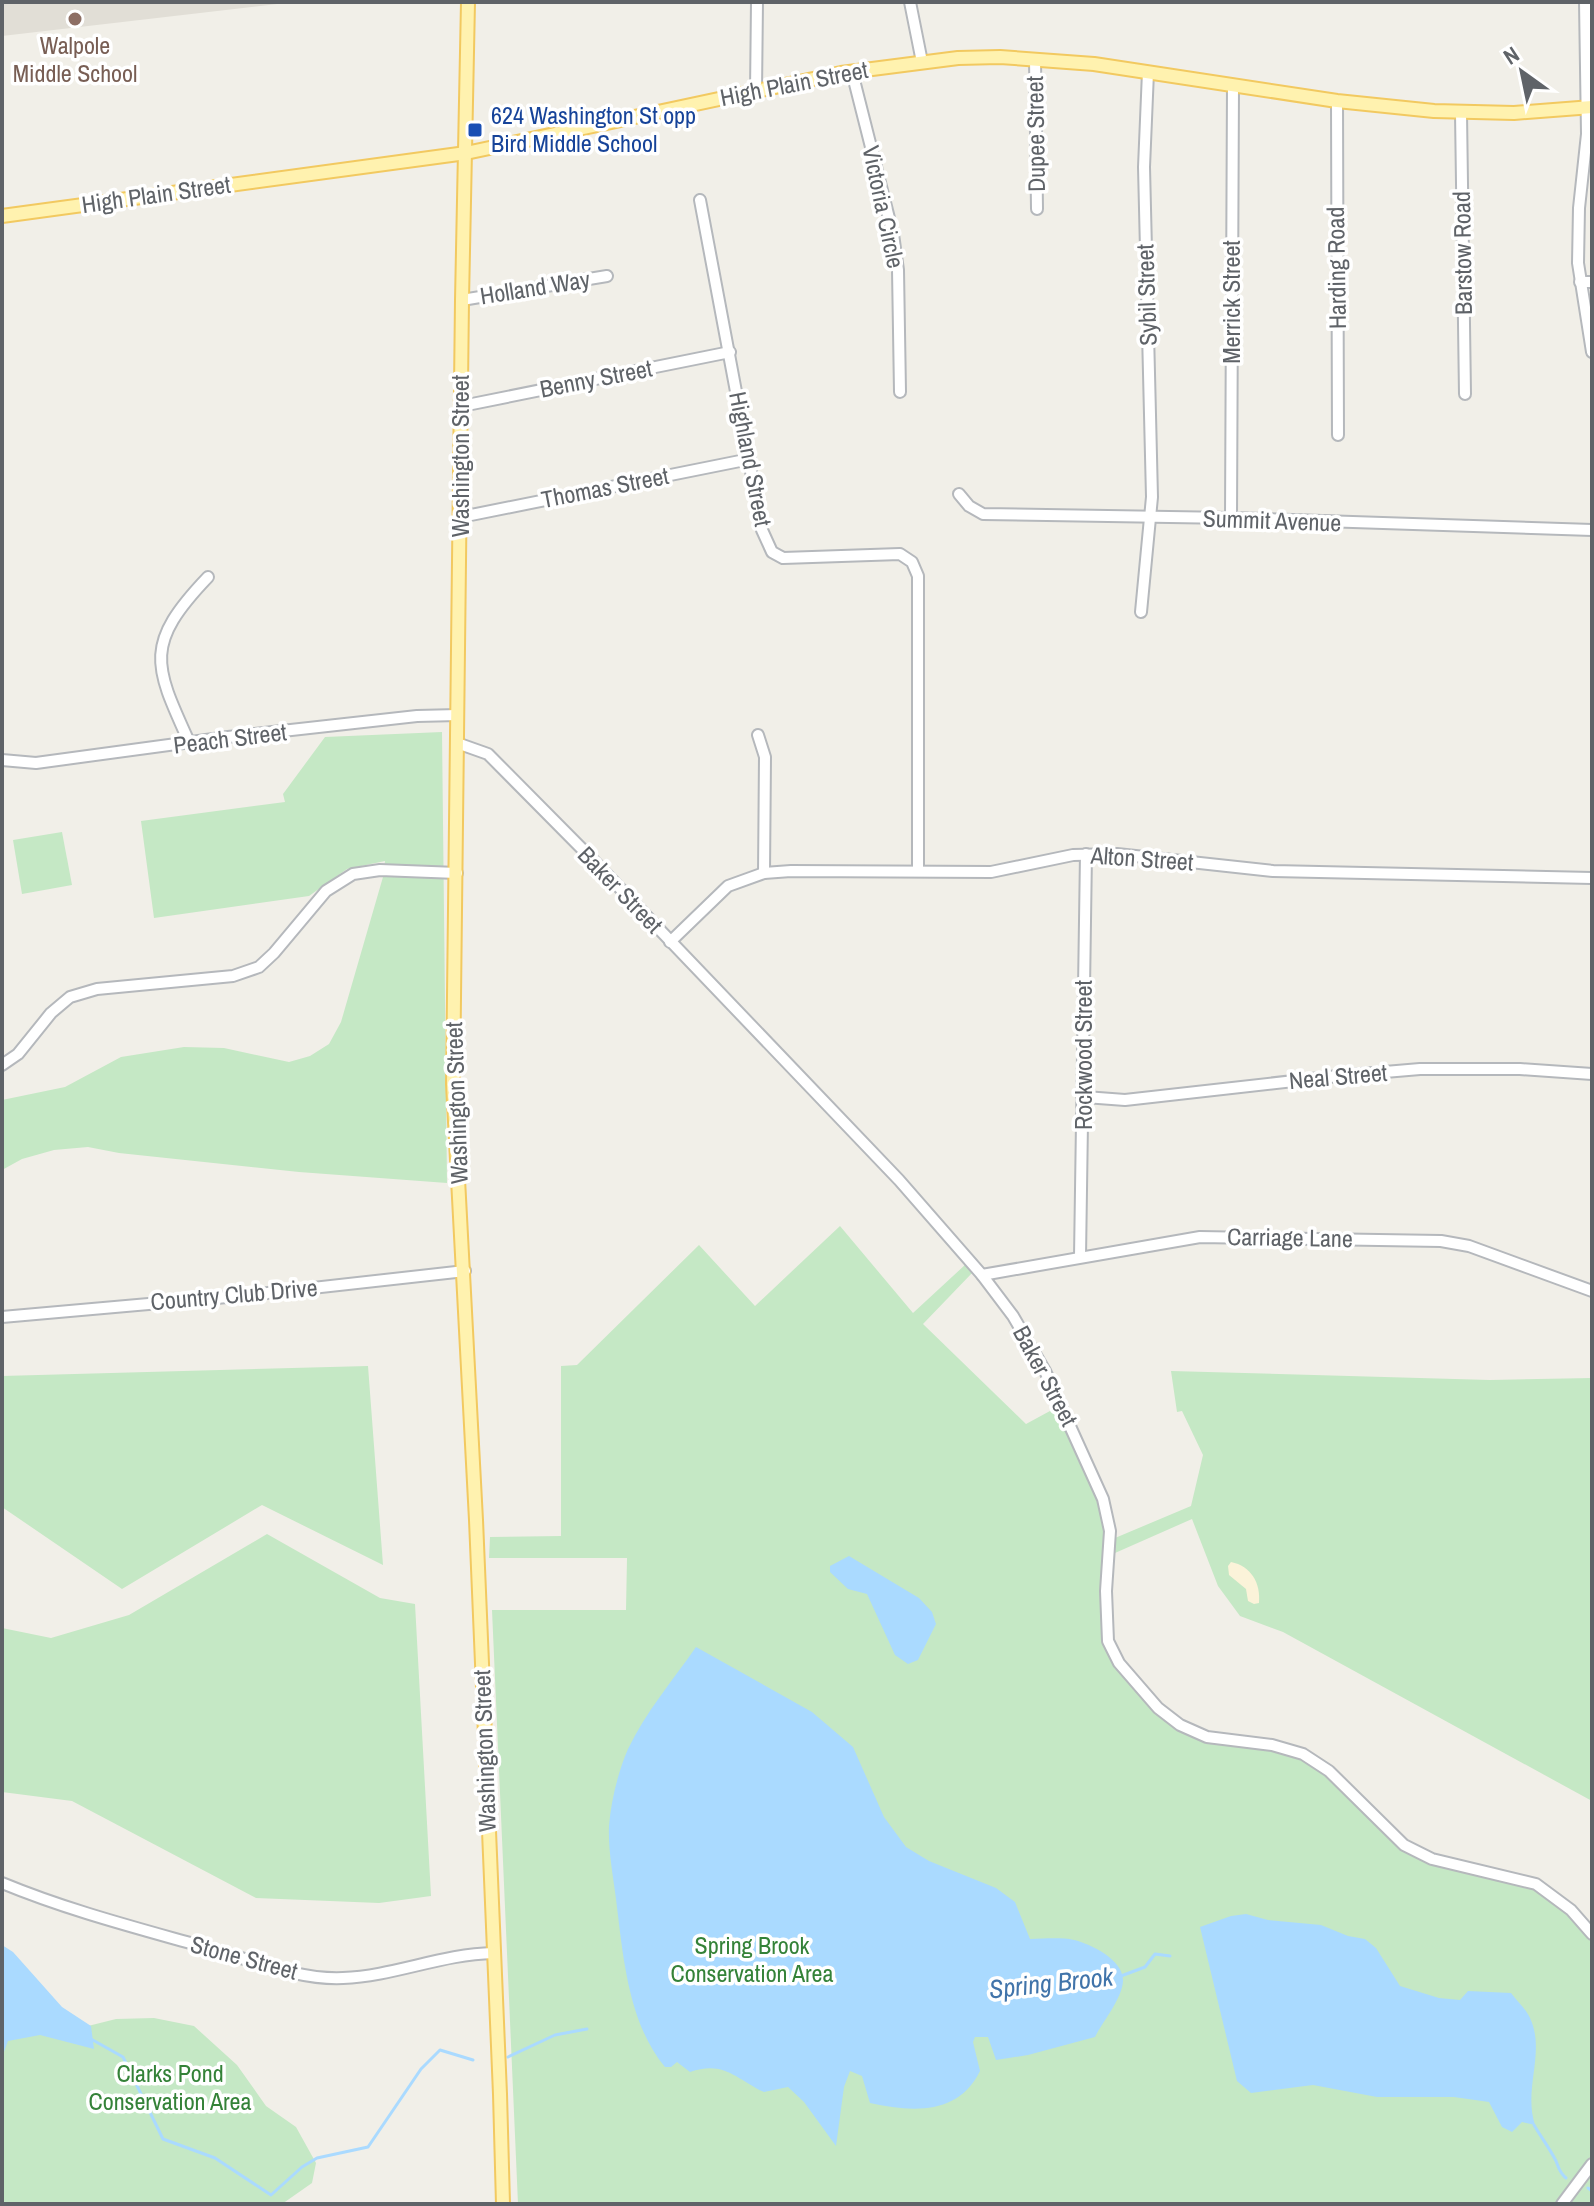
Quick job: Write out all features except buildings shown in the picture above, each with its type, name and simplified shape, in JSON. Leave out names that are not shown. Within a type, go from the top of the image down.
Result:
[{"type":"main road","name":"Washington Street","points":[[468,2],[453,1084],[465,1271],[503,2204]]},
{"type":"main road","name":"High Plain Street","points":[[2,216],[466,153],[756,91],[922,62],[1000,57],[1035,59],[1148,72],[1337,101],[1461,113],[1590,107]]},
{"type":"street","points":[[756,91],[757,2]]},
{"type":"street","points":[[910,2],[922,62]]},
{"type":"street","points":[[1585,2],[1590,107],[1578,232],[1580,282],[1592,352]]},
{"type":"street","name":"Dupee Street","points":[[1035,59],[1037,209]]},
{"type":"street","name":"Victoria Circle","points":[[852,72],[893,234],[898,270],[900,392]]},
{"type":"street","name":"Sybil Street","points":[[1141,612],[1150,517],[1144,183],[1148,72]]},
{"type":"street","name":"Merrick Street","points":[[1231,518],[1233,86]]},
{"type":"street","name":"Harding Road","points":[[1337,101],[1338,435]]},
{"type":"street","name":"Barstow Road","points":[[1461,113],[1465,394]]},
{"type":"street","name":"Highland Street","points":[[700,200],[763,535],[779,558],[900,554],[915,568],[918,576],[918,871]]},
{"type":"street","name":"Holland Way","points":[[462,300],[607,276]]},
{"type":"street","points":[[1580,282],[1592,282]]},
{"type":"street","name":"Benny Street","points":[[462,406],[730,352]]},
{"type":"street","name":"Thomas Street","points":[[461,517],[750,459]]},
{"type":"street","name":"Summit Avenue","points":[[959,494],[969,506],[983,514],[1231,518],[1592,530]]},
{"type":"street","points":[[190,744],[167,694],[161,661],[167,630],[184,601],[208,577]]},
{"type":"street","name":"Peach Street","points":[[2,760],[36,763],[228,737],[417,716],[458,715]]},
{"type":"street","points":[[758,735],[765,757],[764,873]]},
{"type":"street","name":"Baker Street","points":[[457,743],[488,754],[899,1180],[982,1275],[1013,1316],[1035,1350],[1096,1478],[1110,1531],[1106,1591],[1108,1641],[1119,1663],[1158,1708],[1180,1725],[1207,1737],[1272,1745],[1303,1754],[1329,1771],[1404,1845],[1432,1859],[1536,1884],[1571,1910],[1592,1934]]},
{"type":"street","name":"Alton Street","points":[[670,942],[728,886],[764,873],[991,872],[1086,854],[1117,854],[1273,871],[1592,878]]},
{"type":"street","name":"Rockwood Street","points":[[1080,1257],[1085,1097],[1086,854]]},
{"type":"street","points":[[2,1065],[18,1054],[51,1013],[70,997],[97,989],[233,976],[259,967],[326,891],[353,874],[380,870],[457,873]]},
{"type":"street","name":"Neal Street","points":[[1085,1097],[1125,1100],[1420,1069],[1520,1069],[1592,1074]]},
{"type":"street","name":"Carriage Lane","points":[[982,1275],[1200,1237],[1441,1241],[1469,1246],[1592,1291]]},
{"type":"street","name":"Country Club Drive","points":[[2,1317],[250,1295],[465,1271]]},
{"type":"street","name":"Stone Street","points":[[2,1883],[104,1918],[326,1978],[355,1977],[464,1954],[493,1953]]},
{"type":"street","points":[[1562,2204],[1592,2164]]},
{"type":"shaded area","name":"Walpole Middle School","points":[[2,2],[294,2],[2,36]]},
{"type":"green space","points":[[442,732],[447,1183],[299,1172],[88,1147],[54,1150],[22,1159],[2,1170],[2,1100],[65,1087],[121,1057],[184,1047],[224,1048],[289,1062],[310,1056],[329,1044],[341,1022],[385,861],[347,869],[309,896],[154,918],[141,821],[285,802],[283,794],[325,737]]},
{"type":"green space","points":[[62,832],[72,885],[22,894],[13,840]]},
{"type":"green space","name":"Spring Brook Conservation Area","points":[[840,1226],[913,1313],[966,1264],[973,1272],[923,1324],[1026,1424],[1061,1405],[1107,1515],[1108,1641],[1158,1708],[1194,1731],[1303,1754],[1417,1853],[1536,1884],[1592,1934],[1592,2204],[518,2204],[492,1610],[626,1610],[627,1558],[489,1558],[490,1537],[561,1536],[561,1366],[577,1365],[699,1245],[755,1306]]},
{"type":"green space","points":[[368,1366],[383,1565],[262,1505],[122,1589],[2,1507],[2,1376]]},
{"type":"green space","points":[[1171,1371],[1490,1380],[1592,1378],[1592,1801],[1283,1632],[1240,1616],[1218,1586],[1192,1519],[1115,1553],[1115,1538],[1191,1506],[1203,1455],[1182,1411],[1177,1412]]},
{"type":"green space","points":[[267,1534],[380,1598],[415,1604],[431,1896],[379,1903],[256,1898],[72,1801],[2,1792],[2,1628],[51,1638],[129,1615]]},
{"type":"green space","points":[[16,2008],[80,2028],[116,2019],[154,2018],[194,2026],[237,2065],[266,2106],[296,2127],[316,2163],[312,2183],[282,2204],[2,2204],[2,2049]]},
{"type":"sand","points":[[1231,1562],[1244,1567],[1253,1576],[1259,1603],[1248,1601],[1246,1589],[1229,1575]]},
{"type":"water","points":[[849,1556],[919,1598],[932,1612],[936,1624],[918,1660],[908,1664],[895,1655],[867,1594],[848,1589],[830,1572],[830,1566]]},
{"type":"water","points":[[696,1647],[812,1712],[853,1747],[884,1817],[906,1847],[929,1861],[996,1888],[1015,1902],[1030,1939],[1074,1940],[1097,1949],[1112,1960],[1122,1973],[1122,1988],[1095,2037],[996,2060],[988,2037],[975,2037],[973,2042],[980,2071],[971,2086],[946,2103],[932,2107],[901,2108],[870,2103],[862,2076],[850,2071],[844,2087],[836,2146],[804,2102],[788,2087],[764,2092],[721,2070],[712,2068],[690,2072],[677,2062],[665,2067],[643,2030],[629,1988],[611,1862],[609,1826],[611,1807],[628,1749],[651,1710]]},
{"type":"water","points":[[1246,1914],[1268,1920],[1321,1925],[1365,1939],[1376,1948],[1400,1986],[1439,1998],[1460,2000],[1468,1991],[1511,1993],[1528,2015],[1534,2031],[1536,2044],[1531,2098],[1535,2125],[1522,2122],[1512,2132],[1502,2127],[1489,2102],[1454,2097],[1377,2097],[1313,2085],[1251,2093],[1237,2081],[1200,1927]]},
{"type":"water","name":"Clarks Pond Conservation Area","points":[[2,1945],[13,1952],[62,2007],[91,2026],[94,2049],[40,2035],[8,2041],[2,2057]]},
{"type":"waterway","name":"Spring Brook","points":[[1121,1976],[1145,1967],[1155,1954],[1170,1956]]},
{"type":"waterway","name":"Spring Brook","points":[[508,2057],[555,2035],[587,2029]]},
{"type":"waterway","name":"Spring Brook","points":[[91,2039],[123,2057],[163,2139],[215,2158],[271,2195],[317,2158],[368,2147],[421,2069],[440,2050],[473,2060]]},
{"type":"waterway","name":"Spring Brook","points":[[1534,2125],[1566,2178]]},
{"type":"waterway","name":"Spring Brook","points":[[1588,2188],[1592,2191]]},
{"type":"place","name":"Walpole Middle School","points":[[75,19]]},
{"type":"place","name":"624 Washington St opp Bird Middle School","points":[[475,130]]}]
